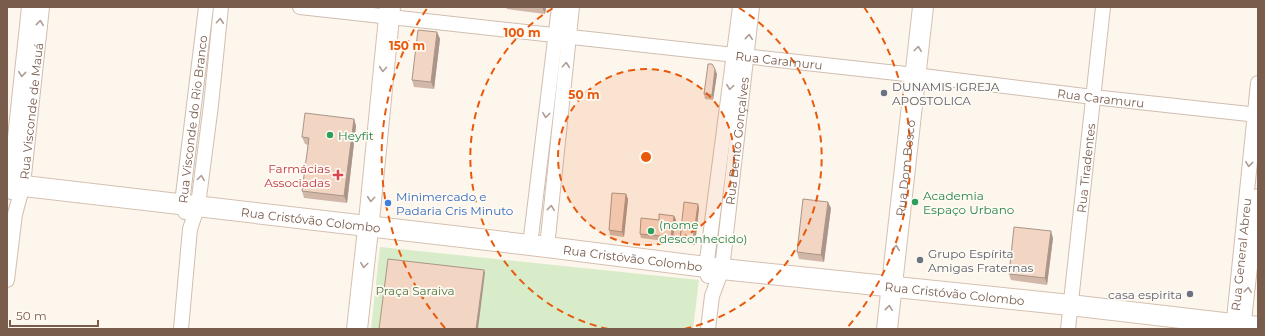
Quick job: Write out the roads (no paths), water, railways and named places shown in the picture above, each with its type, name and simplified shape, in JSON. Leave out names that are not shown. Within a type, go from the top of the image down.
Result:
[{"type":"street","name":"Rua Visconde de Mauá","points":[[25,110],[29,7]]},
{"type":"street","name":"Rua Visconde de Mauá","points":[[7,280],[15,214],[13,184],[42,7]]},
{"type":"street","name":"Rua Visconde do Rio Branco","points":[[181,329],[190,229],[194,103],[206,7]]},
{"type":"street","name":"Rua Visconde do Rio Branco","points":[[190,204],[211,105],[221,7]]},
{"type":"street","name":"Rua Caramuru","points":[[300,7],[389,12],[562,36],[915,75],[1093,98],[1256,115]]},
{"type":"street","points":[[538,246],[563,100],[562,36],[559,7]]},
{"type":"street","points":[[538,246],[548,98],[562,36],[572,7]]},
{"type":"street","name":"Rua Bento Gonçalves","points":[[740,7],[741,56]]},
{"type":"street","name":"Rua Bento Gonçalves","points":[[708,329],[714,268],[741,56],[752,7]]},
{"type":"street","name":"Rua Dom Bosco","points":[[887,329],[923,7]]},
{"type":"street","name":"Rua Tiradentes","points":[[1068,329],[1103,7]]},
{"type":"street","points":[[356,329],[368,227],[389,12]]},
{"type":"street","points":[[202,48],[217,50]]},
{"type":"street","name":"Rua General Abreu","points":[[1242,327],[1258,83]]},
{"type":"street","points":[[548,98],[563,100]]},
{"type":"street","points":[[194,103],[211,105]]},
{"type":"street","name":"Rua Cristóvão Colombo","points":[[13,184],[190,204],[368,227],[714,268],[892,286],[1242,327]]},
{"type":"street","name":"Rua General Abreu","points":[[1242,327],[1258,196]]},
{"type":"place","name":"DUNAMIS IGREJA APOSTOLICA","points":[[884,93]]},
{"type":"place","name":"Heyfit","points":[[330,135]]},
{"type":"place","name":"Farmácias Associadas","points":[[338,175]]},
{"type":"place","name":"Academia Espaço Urbano","points":[[915,202]]},
{"type":"place","name":"Minimercado e Padaria Cris Minuto","points":[[388,203]]},
{"type":"place","name":"(nome desconhecido)","points":[[651,231]]},
{"type":"place","name":"Grupo Espírita Amigas Fraternas","points":[[920,260]]},
{"type":"place","name":"casa espirita","points":[[1190,294]]},
{"type":"park label","name":"Praça Saraiva","points":[[415,290]]}]
